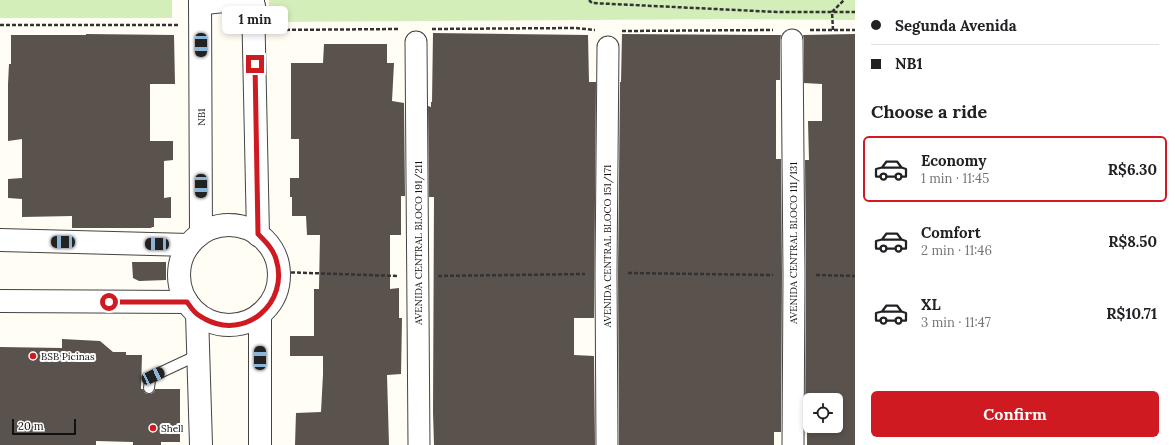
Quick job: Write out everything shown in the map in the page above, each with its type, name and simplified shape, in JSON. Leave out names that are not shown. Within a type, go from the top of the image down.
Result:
[{"type":"street","points":[[200,2],[224,0],[254,3],[258,234]]},
{"type":"street","name":"NB1","points":[[195,239],[201,29],[200,2]]},
{"type":"street","name":"AVENIDA CENTRAL BLOCO 191/211","points":[[416,33],[419,445]]},
{"type":"street","name":"AVENIDA CENTRAL BLOCO 111/131","points":[[793,445],[794,275],[800,35]]},
{"type":"street","name":"AVENIDA CENTRAL BLOCO 151/171","points":[[607,445],[606,273],[613,39]]},
{"type":"street","points":[[0,301],[192,308],[212,322],[228,326],[246,323],[260,315],[271,303],[278,288],[279,272],[276,258],[269,245],[258,234],[246,228],[232,225],[217,226],[195,239],[181,258],[178,273],[180,288],[192,308],[198,355],[201,445]]},
{"type":"street","points":[[0,240],[195,239]]},
{"type":"street","points":[[260,315],[260,445]]},
{"type":"lane","points":[[149,388],[150,380],[153,376],[198,355]]},
{"type":"path","points":[[589,0],[592,2],[777,12],[855,12]]},
{"type":"path","points":[[833,30],[832,12],[844,0]]},
{"type":"path","points":[[0,25],[179,25],[201,29]]},
{"type":"path","points":[[254,33],[263,30],[416,33],[575,28],[595,30]]},
{"type":"path","points":[[613,39],[774,30]]},
{"type":"path","points":[[800,35],[833,30],[855,30]]},
{"type":"path","points":[[279,272],[418,276],[606,273],[855,276]]},
{"type":"green space","points":[[0,0],[172,0],[172,18],[0,18]]},
{"type":"green space","points":[[269,0],[855,0],[855,20],[736,19],[269,22]]},
{"type":"building","points":[[433,33],[588,35],[589,82],[596,82],[594,318],[574,318],[574,355],[594,356],[595,445],[434,445],[434,197],[429,197],[428,106],[431,107],[432,102]]},
{"type":"building","points":[[622,34],[781,35],[780,80],[776,80],[776,159],[781,159],[781,432],[774,432],[774,445],[619,445],[618,273]]},
{"type":"building","points":[[855,34],[855,445],[807,445],[807,433],[843,433],[843,393],[805,393],[805,160],[809,160],[808,121],[822,121],[822,84],[804,83],[803,35]]},
{"type":"building","points":[[11,35],[174,35],[175,84],[150,84],[150,141],[173,141],[173,160],[164,161],[164,198],[171,197],[171,218],[154,218],[154,227],[72,228],[72,216],[22,217],[22,199],[8,198],[8,179],[22,178],[22,139],[8,141],[8,84],[9,64],[11,64]]},
{"type":"building","points":[[324,44],[387,44],[387,63],[394,63],[392,101],[404,103],[405,196],[401,196],[401,235],[390,235],[390,289],[399,288],[399,318],[402,318],[401,374],[387,375],[389,445],[295,445],[296,413],[321,412],[323,356],[290,356],[290,336],[314,336],[314,289],[319,289],[320,235],[307,235],[306,216],[292,216],[290,178],[299,178],[299,139],[291,139],[291,63],[323,63]]},
{"type":"building","points":[[132,262],[166,262],[166,280],[139,281],[133,278]]},
{"type":"building","points":[[62,339],[100,341],[113,352],[126,352],[126,355],[142,355],[141,389],[143,389],[145,393],[151,394],[155,389],[180,389],[180,442],[161,442],[161,445],[133,445],[133,442],[96,441],[96,445],[0,445],[0,347],[62,348]]},
{"type":"place","name":"BSB Picinas","points":[[33,356]]},
{"type":"place","name":"Shell","points":[[153,428]]},
{"type":"route","points":[[109,302],[187,302],[197,314],[212,322],[228,326],[246,323],[260,315],[271,303],[278,288],[279,272],[276,258],[269,245],[258,234],[255,64]]}]
